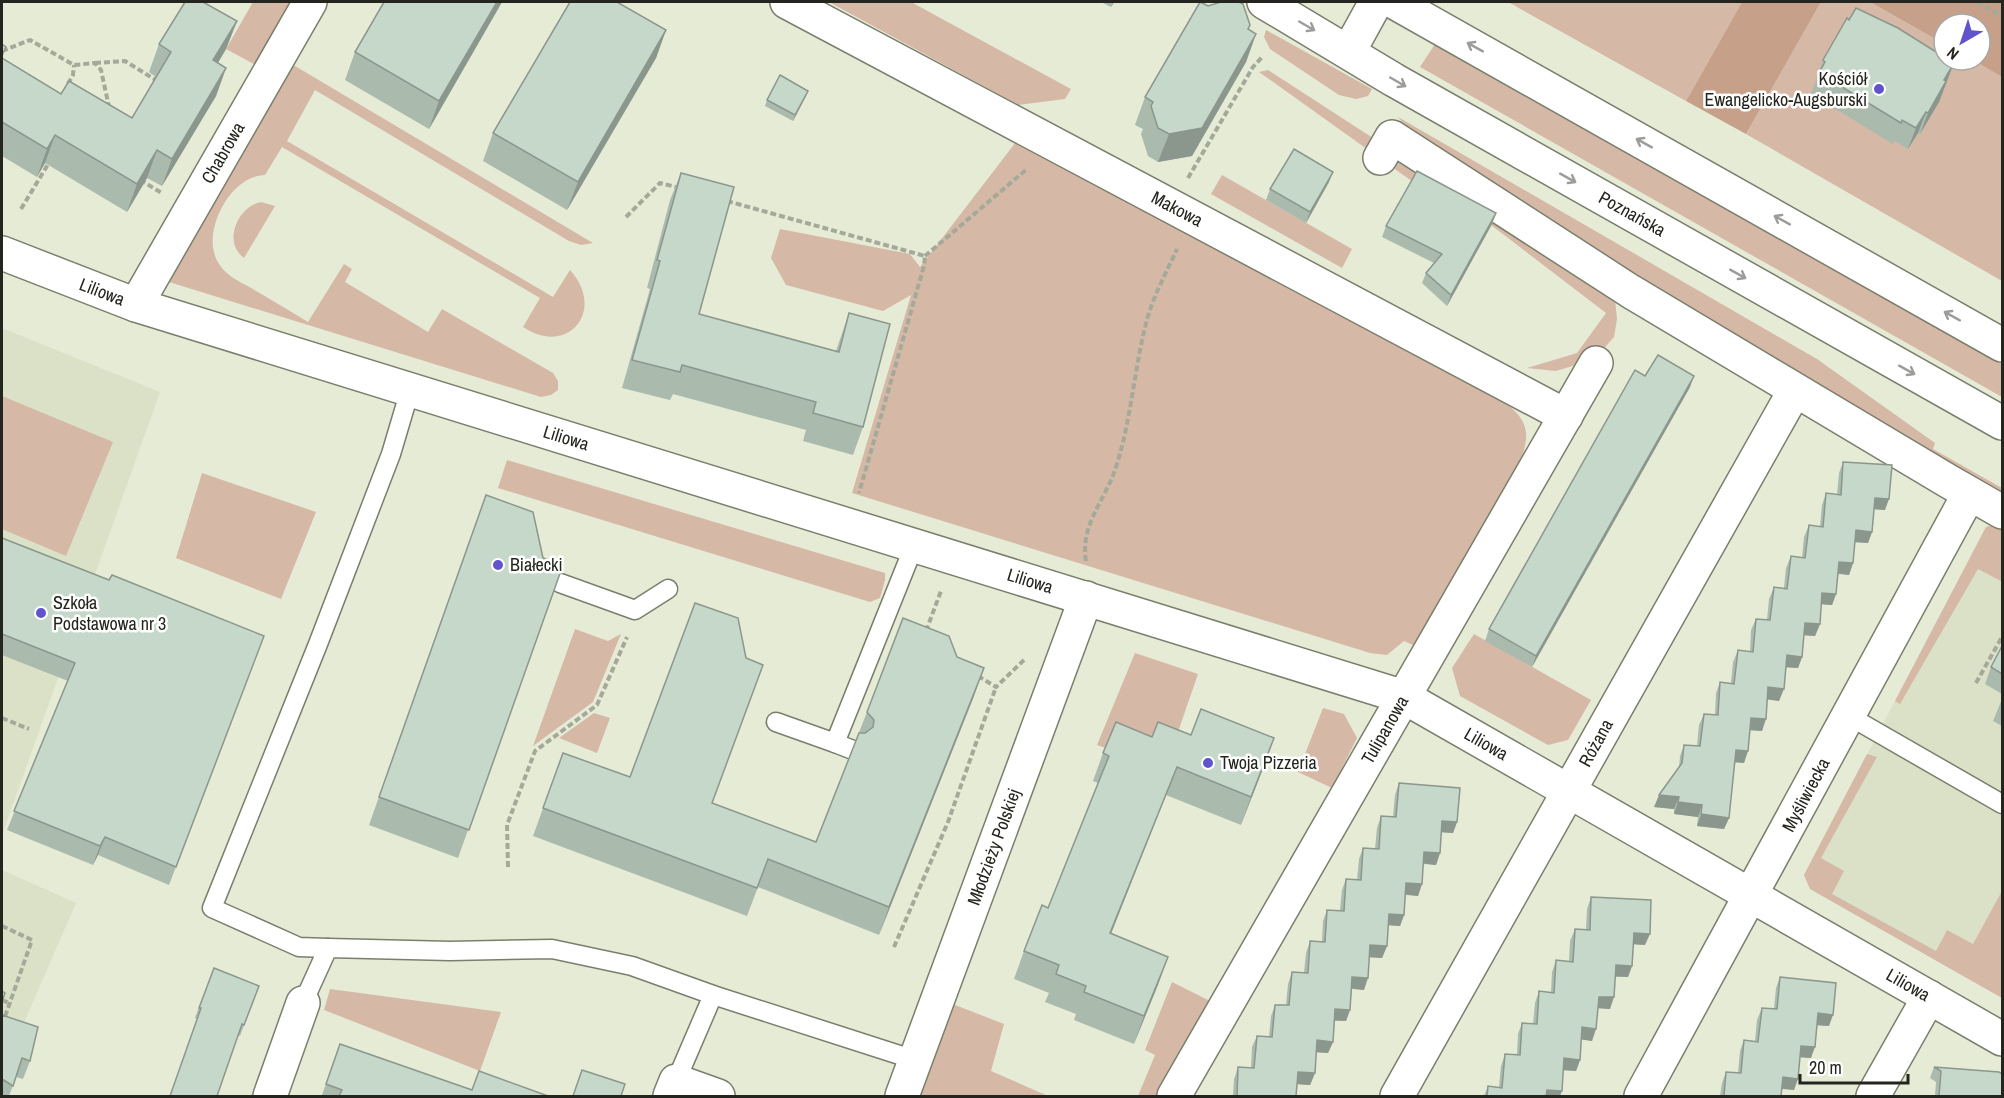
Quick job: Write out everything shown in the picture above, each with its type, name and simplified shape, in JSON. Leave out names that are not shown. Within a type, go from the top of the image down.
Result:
[{"type":"street","name":"Chabrowa","points":[[136,305],[310,2]]},
{"type":"street","name":"Makowa","points":[[787,2],[1566,416]]},
{"type":"street","name":"Poznańska","points":[[1264,2],[1394,80],[2002,423]]},
{"type":"street","points":[[1349,51],[1376,2]]},
{"type":"street","points":[[1394,2],[2002,345]]},
{"type":"street","points":[[1380,158],[1392,138],[1630,291],[2002,512]]},
{"type":"street","name":"Liliowa","points":[[2,253],[136,305],[1404,698],[2002,1039]]},
{"type":"street","name":"Tulipanowa","points":[[1174,1096],[1596,363]]},
{"type":"street","name":"Różana","points":[[1396,1096],[1796,390]]},
{"type":"street","name":"Myśliwiecka","points":[[1641,1096],[1969,494]]},
{"type":"street","name":"Młodzieży Polskiej","points":[[902,1096],[1086,598]]},
{"type":"street","points":[[1873,1096],[1929,997]]},
{"type":"street","points":[[270,1096],[303,1004]]},
{"type":"street","points":[[673,1089],[718,1096]]},
{"type":"lane","points":[[410,390],[391,454],[212,909],[299,947],[450,951],[552,950],[632,966],[713,995],[915,1060]]},
{"type":"lane","points":[[835,743],[914,546]]},
{"type":"lane","points":[[560,583],[635,610],[668,589]]},
{"type":"lane","points":[[1849,716],[2002,804]]},
{"type":"lane","points":[[776,722],[853,750]]},
{"type":"lane","points":[[303,1004],[328,948]]},
{"type":"lane","points":[[673,1089],[713,995]]},
{"type":"path","points":[[1977,2],[2002,16]]},
{"type":"path","points":[[2,51],[30,40],[74,65],[125,61],[161,83]]},
{"type":"path","points":[[1086,563],[1085,535],[1115,470],[1126,432],[1149,314],[1181,211],[1252,67],[1263,56]]},
{"type":"path","points":[[95,63],[101,70],[110,112]]},
{"type":"path","points":[[63,93],[73,75],[74,65]]},
{"type":"path","points":[[856,502],[924,266],[925,255],[1056,144]]},
{"type":"path","points":[[21,209],[54,155]]},
{"type":"path","points":[[626,217],[660,183],[683,189]]},
{"type":"path","points":[[717,198],[925,255]]},
{"type":"path","points":[[924,638],[943,587]]},
{"type":"path","points":[[508,867],[507,825],[535,751],[597,705],[628,633],[635,610]]},
{"type":"path","points":[[1976,683],[2002,637]]},
{"type":"path","points":[[894,947],[948,822],[996,687],[1031,650]]},
{"type":"path","points":[[972,672],[996,687]]},
{"type":"path","points":[[2,718],[29,729]]},
{"type":"path","points":[[2,926],[32,940],[2,1025]]},
{"type":"path","points":[[2,1000],[11,1004]]},
{"type":"shaded area","points":[[253,2],[296,2],[259,67],[226,49]]},
{"type":"shaded area","points":[[829,2],[911,2],[1071,89],[1065,99],[1018,105]]},
{"type":"shaded area","points":[[1508,2],[1742,2],[1686,101]]},
{"type":"shaded area","points":[[1742,2],[1821,2],[1746,134],[1686,101]]},
{"type":"shaded area","points":[[1821,2],[1870,2],[1932,37],[1932,72],[1992,71],[2002,77],[2002,281],[1746,134]]},
{"type":"shaded area","points":[[1870,2],[2002,2],[2002,77],[1992,71],[1992,12],[1932,12],[1932,37]]},
{"type":"shaded area","points":[[1266,30],[1372,89],[1368,96],[1356,99],[1339,95],[1270,49],[1264,37]]},
{"type":"shaded area","points":[[1435,44],[2002,364],[2002,397],[1420,67]]},
{"type":"shaded area","points":[[290,63],[593,243],[581,245],[569,241],[315,90],[287,141],[553,297],[570,270],[580,285],[584,300],[583,314],[577,325],[567,333],[554,337],[539,335],[523,327],[540,298],[282,147],[265,175],[253,178],[237,187],[220,211],[214,230],[213,249],[221,266],[234,279],[308,322],[344,264],[352,269],[345,282],[428,332],[442,309],[553,373],[558,381],[558,390],[551,395],[541,397],[169,282],[168,276]]},
{"type":"shaded area","points":[[1268,70],[1601,286],[1615,299],[1617,319],[1614,337],[1601,352],[1582,363],[1556,371],[1527,368],[1577,353],[1606,313],[1491,225],[1413,182],[1259,72]]},
{"type":"shaded area","points":[[1398,117],[1817,359],[1935,443],[1933,449],[2002,488],[2002,501],[1421,145]]},
{"type":"shaded area","points":[[1019,138],[1508,405],[1516,412],[1525,426],[1526,433],[1520,466],[1415,646],[1404,641],[1387,655],[1370,653],[852,493],[911,295],[883,311],[786,285],[771,258],[780,229],[910,254],[920,267]]},
{"type":"shaded area","points":[[1222,175],[1352,249],[1342,268],[1211,194]]},
{"type":"shaded area","points":[[261,202],[275,206],[244,258],[237,251],[234,243],[236,226],[246,210]]},
{"type":"shaded area","name":"Szkoła Podstawowa nr 3","points":[[2,328],[160,392],[2,835]]},
{"type":"shaded area","points":[[2,396],[113,442],[66,556],[2,529]]},
{"type":"shaded area","points":[[507,460],[885,573],[880,598],[870,602],[498,488]]},
{"type":"shaded area","points":[[202,473],[316,512],[281,599],[176,558]]},
{"type":"shaded area","points":[[2000,523],[2002,525],[2001,581],[1978,569],[1900,704],[1895,701],[1986,527]]},
{"type":"shaded area","points":[[2002,525],[2002,998],[1810,889],[1804,875],[1986,527]]},
{"type":"shaded area","points":[[575,629],[608,641],[621,634],[593,702],[533,746]]},
{"type":"shaded area","points":[[1474,634],[1591,700],[1568,740],[1548,745],[1460,696],[1452,668]]},
{"type":"shaded area","points":[[1135,653],[1198,674],[1170,755],[1141,760],[1097,745]]},
{"type":"shaded area","points":[[1323,708],[1344,714],[1357,738],[1332,788],[1298,772]]},
{"type":"shaded area","points":[[594,713],[610,718],[597,753],[559,738]]},
{"type":"shaded area","points":[[1867,754],[1877,757],[1821,858],[1844,871],[1832,894],[1936,951],[1947,930],[1973,944],[2002,891],[2002,998],[1810,889],[1804,875]]},
{"type":"shaded area","points":[[2,870],[76,903],[2,1073]]},
{"type":"shaded area","points":[[1172,982],[1210,1001],[1160,1096],[1138,1096],[1155,1055],[1145,1050]]},
{"type":"shaded area","points":[[330,989],[501,1012],[480,1071],[324,1010]]},
{"type":"shaded area","points":[[950,1003],[1004,1024],[991,1071],[1048,1096],[917,1096]]},
{"type":"building","points":[[185,2],[203,2],[237,21],[213,60],[226,68],[172,159],[157,150],[137,184],[55,135],[47,149],[2,122],[2,58],[61,94],[69,81],[132,118],[171,52],[159,44]]},
{"type":"building","points":[[384,2],[497,2],[439,101],[355,52]]},
{"type":"building","points":[[570,2],[617,2],[666,30],[578,182],[493,133]]},
{"type":"building","points":[[1200,2],[1208,6],[1221,2],[1243,4],[1250,25],[1248,29],[1256,34],[1202,128],[1169,134],[1158,128],[1151,106],[1153,102],[1145,97]]},
{"type":"building","name":"Kościół Ewangelicko-Augsburski","points":[[1856,8],[1898,28],[1932,49],[1932,72],[1949,72],[1928,113],[1926,112],[1916,128],[1902,120],[1901,123],[1819,73],[1825,62],[1823,60],[1847,18],[1849,20]]},
{"type":"building","points":[[780,75],[808,91],[795,115],[767,100]]},
{"type":"building","points":[[1294,149],[1333,172],[1310,212],[1270,189]]},
{"type":"building","points":[[1417,171],[1496,213],[1451,295],[1426,273],[1442,254],[1386,226]]},
{"type":"building","points":[[681,173],[734,187],[699,314],[839,352],[849,313],[890,324],[863,427],[813,413],[816,402],[682,365],[680,372],[632,360],[660,261],[657,260]]},
{"type":"building","points":[[1658,355],[1694,376],[1536,656],[1489,629],[1635,370],[1645,376]]},
{"type":"building","points":[[1843,462],[1892,465],[1889,499],[1875,498],[1872,532],[1856,530],[1853,563],[1839,562],[1836,594],[1822,593],[1820,624],[1805,623],[1802,657],[1787,655],[1784,689],[1768,687],[1766,719],[1751,718],[1748,751],[1736,750],[1729,818],[1701,814],[1702,805],[1678,802],[1679,797],[1659,795],[1682,763],[1684,745],[1700,746],[1704,714],[1718,715],[1720,682],[1734,684],[1738,650],[1753,652],[1756,619],[1770,620],[1774,587],[1787,589],[1791,556],[1805,558],[1809,525],[1823,527],[1826,493],[1841,495]]},
{"type":"building","points":[[486,495],[533,512],[543,558],[563,565],[469,830],[379,797]]},
{"type":"building","points":[[2,538],[109,580],[112,575],[264,636],[176,867],[105,837],[100,846],[14,811],[75,663],[2,634]]},
{"type":"building","points":[[695,603],[738,618],[746,658],[763,665],[712,803],[816,842],[859,733],[865,733],[873,727],[874,720],[867,712],[903,618],[949,636],[957,657],[984,668],[889,907],[768,859],[757,888],[543,808],[563,753],[630,777]]},
{"type":"building","points":[[2002,646],[2002,674],[1991,667]]},
{"type":"building","points":[[1201,709],[1274,738],[1251,797],[1177,767],[1110,933],[1168,957],[1144,1016],[1084,992],[1086,986],[1056,974],[1059,965],[1024,951],[1042,905],[1048,908],[1109,756],[1103,753],[1116,722],[1152,737],[1158,722],[1191,735]]},
{"type":"building","points":[[1399,783],[1460,788],[1457,822],[1442,821],[1440,853],[1424,852],[1422,884],[1406,883],[1404,915],[1389,914],[1387,946],[1370,945],[1368,978],[1352,977],[1350,1010],[1335,1009],[1333,1042],[1317,1040],[1315,1073],[1298,1072],[1296,1096],[1237,1096],[1238,1067],[1254,1068],[1257,1036],[1272,1037],[1275,1005],[1289,1005],[1292,972],[1308,973],[1310,941],[1325,942],[1327,910],[1344,911],[1346,879],[1361,880],[1363,848],[1379,849],[1381,816],[1396,817]]},
{"type":"building","points":[[1591,897],[1651,900],[1650,934],[1634,933],[1632,966],[1616,965],[1614,997],[1599,997],[1596,1029],[1582,1027],[1580,1060],[1564,1058],[1562,1091],[1547,1090],[1546,1096],[1487,1096],[1488,1086],[1502,1088],[1505,1054],[1520,1055],[1522,1023],[1537,1024],[1539,991],[1554,993],[1556,960],[1573,962],[1575,929],[1590,930]]},
{"type":"building","points":[[214,968],[259,986],[244,1025],[242,1024],[217,1096],[170,1096],[201,1008],[199,1008]]},
{"type":"building","points":[[1780,977],[1836,983],[1833,1015],[1818,1013],[1815,1047],[1801,1046],[1798,1079],[1783,1077],[1781,1096],[1724,1096],[1726,1072],[1741,1073],[1744,1040],[1758,1042],[1762,1008],[1777,1009]]},
{"type":"building","points":[[2,1015],[38,1027],[30,1061],[22,1058],[13,1086],[2,1079]]},
{"type":"building","points":[[340,1044],[472,1090],[479,1071],[548,1096],[339,1096],[342,1090],[326,1084]]},
{"type":"building","points":[[1934,1067],[1999,1072],[2002,1074],[2002,1096],[1939,1096],[1941,1071]]},
{"type":"building","points":[[582,1070],[625,1084],[621,1096],[573,1096]]},
{"type":"place","name":"Kościół Ewangelicko-Augsburski","points":[[1879,89]]},
{"type":"place","name":"Białecki","points":[[498,565]]},
{"type":"place","name":"Szkoła Podstawowa nr 3","points":[[41,613]]},
{"type":"place","name":"Twoja Pizzeria","points":[[1208,763]]}]
